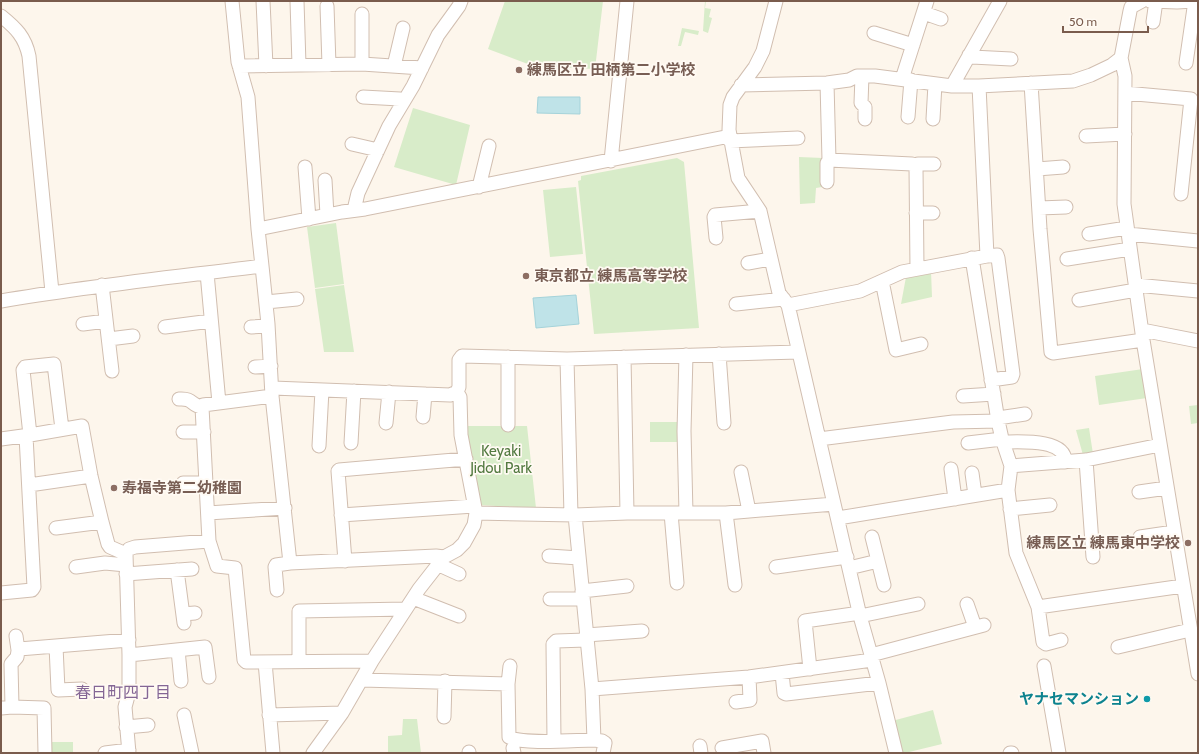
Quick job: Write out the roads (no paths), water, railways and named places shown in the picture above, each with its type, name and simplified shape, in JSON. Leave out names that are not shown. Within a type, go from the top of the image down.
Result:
[{"type":"street","points":[[232,1],[238,62],[248,97],[258,229],[268,326],[272,392],[290,563]]},
{"type":"street","points":[[263,1],[266,66]]},
{"type":"street","points":[[297,1],[299,65]]},
{"type":"street","points":[[354,210],[358,192],[389,126],[422,68],[438,35],[461,1]]},
{"type":"street","points":[[611,161],[627,1]]},
{"type":"street","points":[[776,1],[763,51],[755,67],[733,97],[730,105],[728,130],[738,178],[760,210],[779,293],[786,302],[860,615],[879,683],[896,753]]},
{"type":"street","points":[[952,86],[1000,1]]},
{"type":"street","points":[[1142,1],[1132,6],[1130,11],[1121,58],[1125,76],[1124,204],[1143,335],[1183,586],[1192,611],[1190,630],[1198,674]]},
{"type":"street","points":[[1150,1],[1195,1],[1186,63]]},
{"type":"street","points":[[1153,22],[1156,1]]},
{"type":"street","points":[[908,117],[906,80],[913,45],[924,5],[941,19]]},
{"type":"street","points":[[327,6],[329,65]]},
{"type":"street","points":[[362,14],[362,64]]},
{"type":"street","points":[[1,16],[14,27],[22,37],[29,56],[52,292]]},
{"type":"street","points":[[394,66],[403,28]]},
{"type":"street","points":[[874,33],[913,45]]},
{"type":"street","points":[[969,56],[1011,60]]},
{"type":"street","points":[[741,85],[827,83],[849,80],[857,76],[875,76],[952,86],[1073,81],[1091,75],[1112,65],[1121,58]]},
{"type":"street","points":[[239,66],[362,64],[422,68]]},
{"type":"street","points":[[862,76],[861,103],[865,107],[865,119]]},
{"type":"street","points":[[827,83],[829,160],[827,163],[827,182]]},
{"type":"street","points":[[1031,83],[1039,208],[1051,352],[1053,353],[1143,335],[1198,341]]},
{"type":"street","points":[[933,119],[935,84]]},
{"type":"street","points":[[979,86],[987,256]]},
{"type":"street","points":[[1125,93],[1194,99],[1181,194]]},
{"type":"street","points":[[363,97],[400,99],[404,101]]},
{"type":"street","points":[[1086,136],[1125,134]]},
{"type":"street","points":[[258,229],[730,139],[798,138]]},
{"type":"street","points":[[352,144],[378,150]]},
{"type":"street","points":[[479,187],[489,146]]},
{"type":"street","points":[[829,160],[912,164],[915,166],[918,164],[934,164]]},
{"type":"street","points":[[915,166],[917,269]]},
{"type":"street","points":[[1037,170],[1063,167]]},
{"type":"street","points":[[305,168],[309,219]]},
{"type":"street","points":[[325,180],[327,215]]},
{"type":"street","points":[[1039,208],[1066,207]]},
{"type":"street","points":[[716,238],[715,215],[760,210]]},
{"type":"street","points":[[916,212],[933,213]]},
{"type":"street","points":[[1089,234],[1128,231],[1198,241]]},
{"type":"street","points":[[1067,259],[1130,249]]},
{"type":"street","points":[[736,304],[786,302],[860,291],[902,272],[972,258],[997,255],[1013,374],[1012,377],[991,380]]},
{"type":"street","points":[[972,258],[998,419],[1011,466],[1008,490],[1016,553],[1038,607],[1043,642],[1046,644],[1061,640]]},
{"type":"street","points":[[748,263],[772,259]]},
{"type":"street","points":[[1,302],[52,292],[102,285],[262,266]]},
{"type":"street","points":[[207,273],[219,403]]},
{"type":"street","points":[[882,281],[896,350],[921,344]]},
{"type":"street","points":[[102,285],[112,371]]},
{"type":"street","points":[[1079,300],[1136,288],[1198,291]]},
{"type":"street","points":[[266,302],[296,299]]},
{"type":"street","points":[[83,324],[106,321]]},
{"type":"street","points":[[165,327],[211,321]]},
{"type":"street","points":[[251,327],[268,326]]},
{"type":"street","points":[[109,339],[133,336]]},
{"type":"street","points":[[202,408],[204,405],[272,392],[322,390],[450,395],[457,392],[459,387],[460,357],[462,356],[567,359],[799,352]]},
{"type":"street","points":[[720,354],[724,423]]},
{"type":"street","points":[[686,355],[684,431],[686,513]]},
{"type":"street","points":[[508,357],[508,425]]},
{"type":"street","points":[[624,358],[627,513]]},
{"type":"street","points":[[567,359],[565,471],[579,558],[592,689],[594,740]]},
{"type":"street","points":[[1,594],[34,589],[28,436],[23,370],[25,367],[54,364],[62,429]]},
{"type":"street","points":[[255,367],[271,366]]},
{"type":"street","points":[[319,446],[322,390]]},
{"type":"street","points":[[351,443],[354,391]]},
{"type":"street","points":[[386,423],[389,392]]},
{"type":"street","points":[[314,753],[342,713],[372,661],[409,604],[440,561],[457,550],[464,543],[474,525],[475,509],[461,435],[460,397],[457,392]]},
{"type":"street","points":[[423,417],[425,394]]},
{"type":"street","points":[[963,396],[994,394]]},
{"type":"street","points":[[179,399],[188,399],[196,406],[202,408]]},
{"type":"street","points":[[202,408],[209,541],[216,566],[235,568],[244,661],[372,661]]},
{"type":"street","points":[[819,438],[953,422],[998,419],[1025,414]]},
{"type":"street","points":[[1,439],[28,436],[82,426],[91,476],[109,546],[126,564]]},
{"type":"street","points":[[183,432],[204,432]]},
{"type":"street","points":[[968,443],[1003,441],[1049,445],[1064,454],[1065,462]]},
{"type":"street","points":[[1011,466],[1086,460],[1160,445]]},
{"type":"street","points":[[345,561],[338,471],[340,469],[466,459]]},
{"type":"street","points":[[1086,460],[1093,557]]},
{"type":"street","points":[[951,469],[955,499]]},
{"type":"street","points":[[741,472],[749,512]]},
{"type":"street","points":[[972,473],[975,495]]},
{"type":"street","points":[[29,485],[91,476]]},
{"type":"street","points":[[183,483],[206,483]]},
{"type":"street","points":[[1139,492],[1167,488]]},
{"type":"street","points":[[838,518],[1008,490]]},
{"type":"street","points":[[341,515],[475,509],[573,515],[627,513],[726,513],[834,504]]},
{"type":"street","points":[[1010,508],[1050,505]]},
{"type":"street","points":[[208,513],[285,508]]},
{"type":"street","points":[[671,513],[677,583]]},
{"type":"street","points":[[726,513],[735,585]]},
{"type":"street","points":[[56,528],[102,522]]},
{"type":"street","points":[[1140,536],[1174,532]]},
{"type":"street","points":[[872,537],[884,585]]},
{"type":"street","points":[[105,753],[129,752],[125,708],[129,692],[129,640],[126,564],[129,549],[135,547],[209,541]]},
{"type":"street","points":[[277,590],[275,566],[290,563],[436,556],[440,561],[460,574]]},
{"type":"street","points":[[549,556],[579,558]]},
{"type":"street","points":[[776,567],[878,561]]},
{"type":"street","points":[[76,567],[105,563],[178,570],[192,569]]},
{"type":"street","points":[[178,570],[187,617]]},
{"type":"street","points":[[550,599],[582,595],[627,586]]},
{"type":"street","points":[[1038,607],[1183,586]]},
{"type":"street","points":[[299,662],[299,610],[409,604],[459,616]]},
{"type":"street","points":[[810,669],[805,622],[860,615],[918,604]]},
{"type":"street","points":[[592,689],[749,677],[810,669],[872,658],[979,626],[967,604]]},
{"type":"street","points":[[1118,647],[1190,630]]},
{"type":"street","points":[[554,742],[553,644],[556,641],[642,631]]},
{"type":"street","points":[[16,636],[18,650],[17,657],[11,664],[6,680],[6,707],[44,708],[45,753]]},
{"type":"street","points":[[18,650],[129,640]]},
{"type":"street","points":[[56,646],[58,690],[82,690]]},
{"type":"street","points":[[129,655],[205,647],[209,677]]},
{"type":"street","points":[[178,650],[181,681]]},
{"type":"street","points":[[265,662],[273,753]]},
{"type":"street","points":[[510,666],[508,684],[509,737],[512,739],[529,741],[602,741],[605,743],[603,753]]},
{"type":"street","points":[[1044,666],[1059,753]]},
{"type":"street","points":[[782,673],[785,694],[879,683]]},
{"type":"street","points":[[736,702],[750,700],[749,677]]},
{"type":"street","points":[[362,680],[508,684]]},
{"type":"street","points":[[444,717],[445,682]]},
{"type":"street","points":[[269,715],[342,713]]},
{"type":"street","points":[[184,715],[192,753]]},
{"type":"street","points":[[126,727],[148,725]]},
{"type":"street","points":[[722,748],[740,749],[762,741],[764,753]]},
{"type":"water","points":[[538,97],[580,97],[580,114],[537,113]]},
{"type":"water","points":[[576,295],[579,324],[536,328],[533,298]]},
{"type":"place","name":"練馬区立 田柄第二小学校","points":[[519,70]]},
{"type":"place","name":"東京都立 練馬高等学校","points":[[526,276]]},
{"type":"place","name":"寿福寺第二幼稚園","points":[[114,488]]},
{"type":"place","name":"練馬区立 練馬東中学校","points":[[1188,543]]},
{"type":"place","name":"ヤナセマンション","points":[[1147,699]]},
{"type":"district","name":"春日町四丁目","points":[[123,692]]},
{"type":"park label","name":"Keyaki Jidou Park","points":[[501,460]]}]
